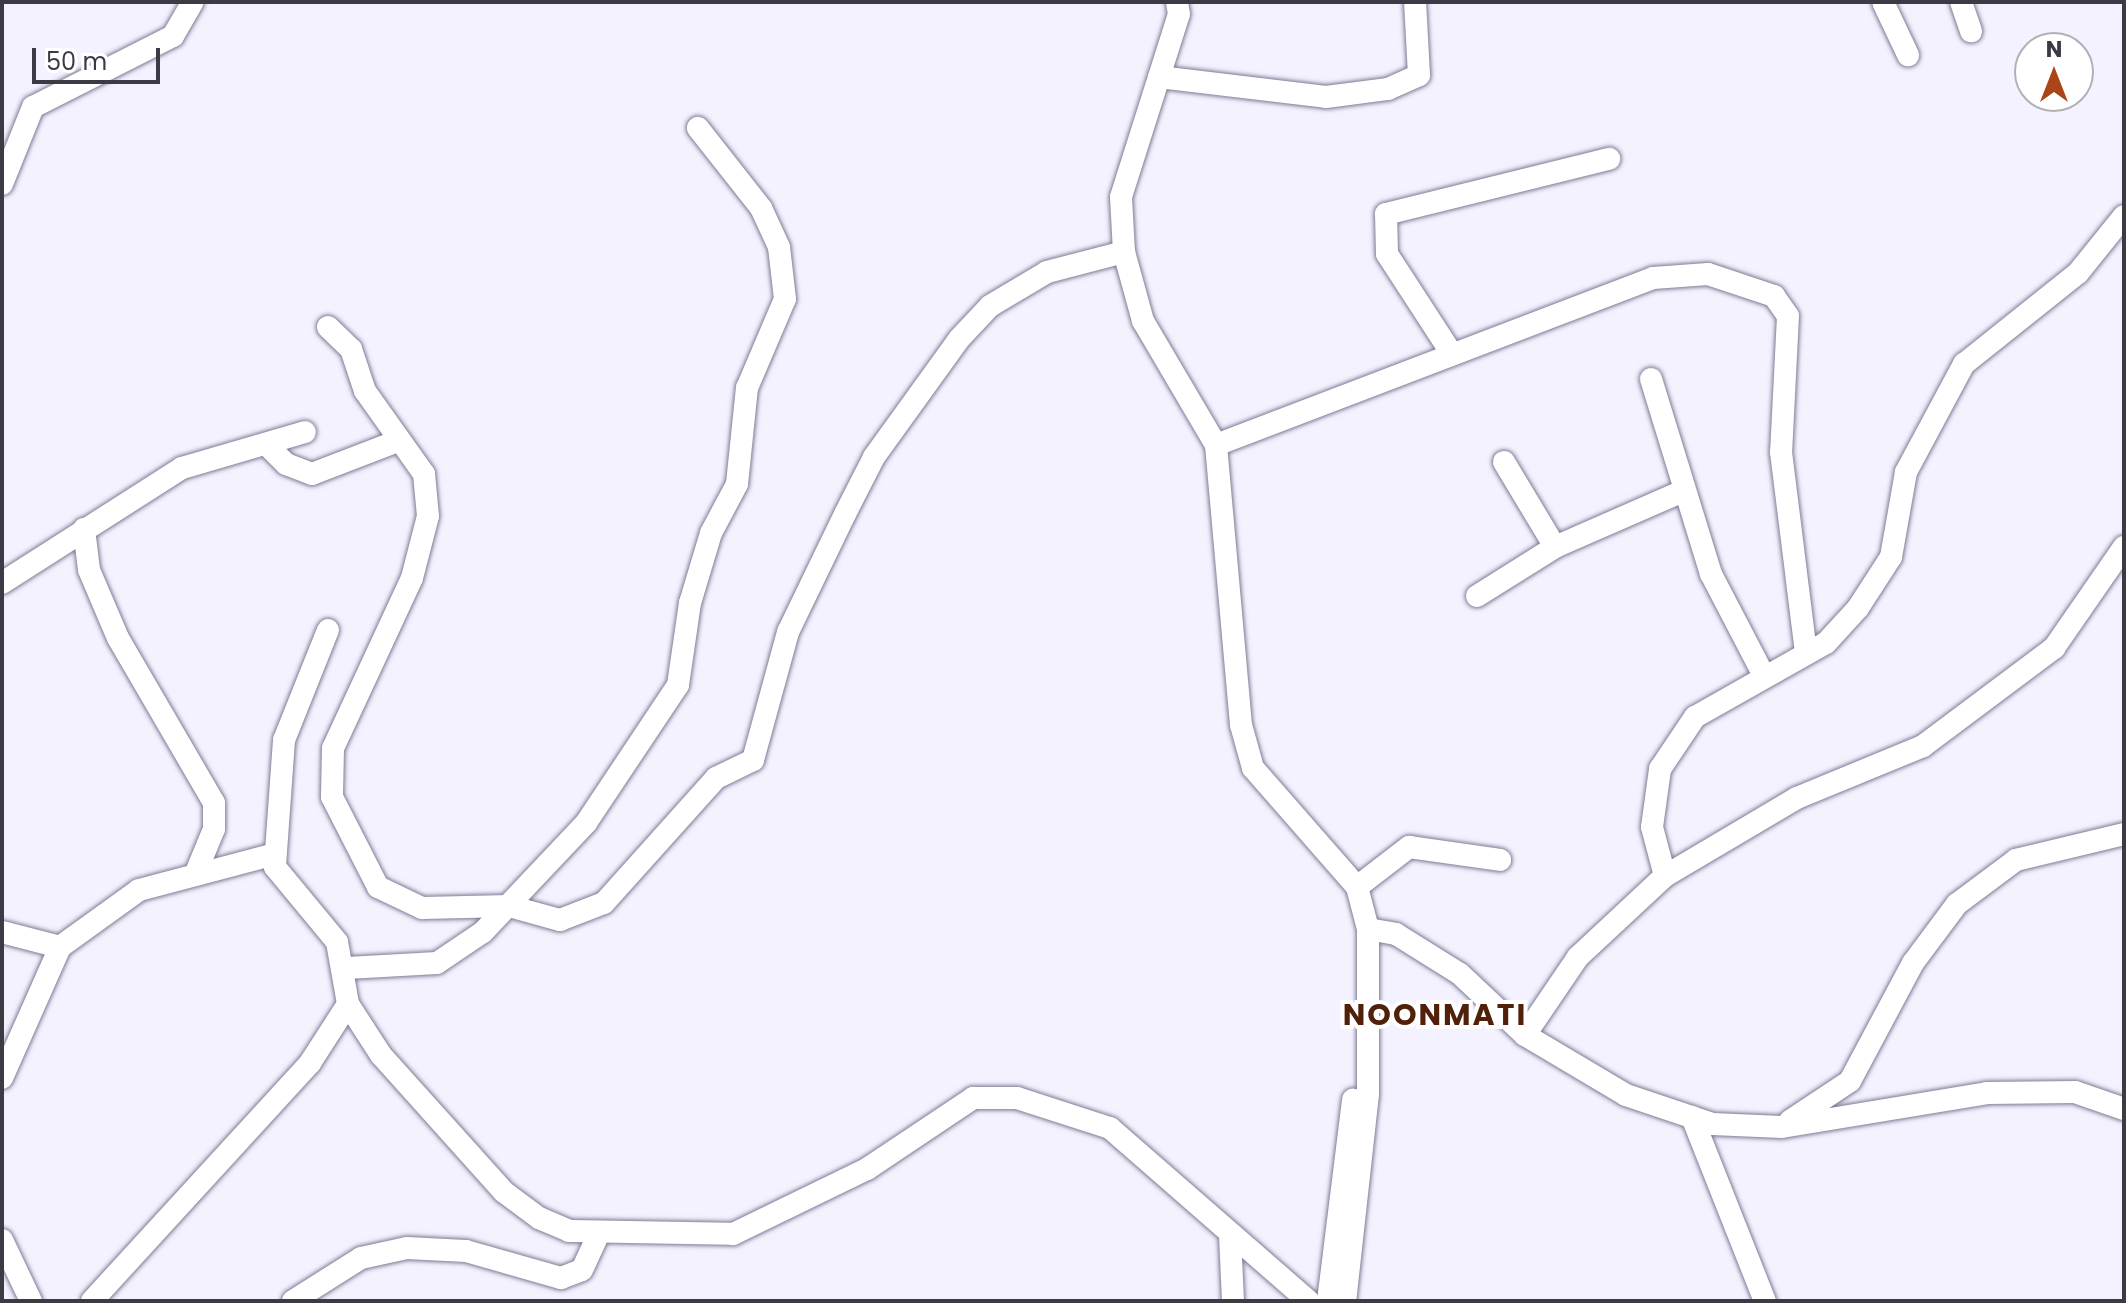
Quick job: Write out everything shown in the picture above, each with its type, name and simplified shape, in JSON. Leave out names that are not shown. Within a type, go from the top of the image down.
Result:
[{"type":"street","points":[[2,184],[33,107],[160,45],[193,2]]},
{"type":"street","points":[[1177,2],[1159,77],[1121,197],[1124,252],[1143,321],[1216,445],[1241,725],[1253,768],[1357,887],[1368,929],[1368,1094],[1345,1301]]},
{"type":"street","points":[[1159,77],[1326,97],[1388,89],[1419,75],[1415,2]]},
{"type":"street","points":[[1883,2],[1908,55]]},
{"type":"street","points":[[1961,2],[1971,31]]},
{"type":"street","points":[[347,968],[437,963],[509,906],[586,823],[678,685],[690,603],[711,533],[737,484],[747,388],[785,299],[779,247],[761,208],[698,128]]},
{"type":"street","points":[[1452,354],[1387,254],[1386,214],[1609,159]]},
{"type":"street","points":[[1665,876],[1652,827],[1660,769],[1695,717],[1763,674],[1806,653],[1858,608],[1891,557],[1906,472],[1964,364],[2078,273],[2124,216]]},
{"type":"street","points":[[328,327],[351,349],[365,391],[424,474],[428,516],[412,578],[333,748],[332,797],[378,887],[422,908],[509,906],[560,920],[604,903],[716,778],[753,760],[788,632],[845,514],[874,457],[959,339],[990,306],[1047,272],[1124,252]]},
{"type":"street","points":[[1216,445],[1452,354],[1555,310],[1680,273],[1708,274],[1787,306],[1781,452],[1806,653]]},
{"type":"street","points":[[1651,379],[1681,492],[1711,574],[1763,674]]},
{"type":"street","points":[[2,583],[182,468],[305,432]]},
{"type":"street","points":[[266,444],[286,464],[312,474],[400,440]]},
{"type":"street","points":[[1504,462],[1555,547]]},
{"type":"street","points":[[1477,596],[1555,547],[1681,492]]},
{"type":"street","points":[[84,529],[89,570],[118,638],[214,803],[214,829],[197,870]]},
{"type":"street","points":[[1525,1035],[1578,957],[1665,876],[1797,798],[1923,746],[2054,648],[2124,547]]},
{"type":"street","points":[[328,630],[284,740],[275,867],[337,942],[347,968],[348,1004],[381,1055],[504,1192],[569,1231],[733,1234],[867,1169],[973,1098],[1017,1098],[1110,1128],[1308,1301]]},
{"type":"street","points":[[1782,1127],[1850,1081],[1913,963],[1957,904],[2016,860],[2124,834]]},
{"type":"street","points":[[1357,887],[1409,847],[1500,860]]},
{"type":"street","points":[[2,1078],[60,947],[139,890],[197,870],[275,854]]},
{"type":"street","points":[[1368,929],[1396,934],[1460,974],[1525,1035],[1626,1095],[1692,1117],[1782,1127],[1987,1093],[2075,1092],[2124,1109]]},
{"type":"street","points":[[2,932],[60,947]]},
{"type":"street","points":[[92,1301],[310,1063],[348,1004]]},
{"type":"street","points":[[1328,1301],[1355,1084],[1366,1052]]},
{"type":"street","points":[[1692,1117],[1765,1301]]},
{"type":"street","points":[[293,1301],[361,1258],[407,1248],[466,1251],[561,1278],[582,1270],[599,1233]]},
{"type":"street","points":[[1230,1235],[1233,1301]]},
{"type":"street","points":[[2,1240],[31,1301]]},
{"type":"district","name":"NOONMATI","points":[[1435,1015]]}]
